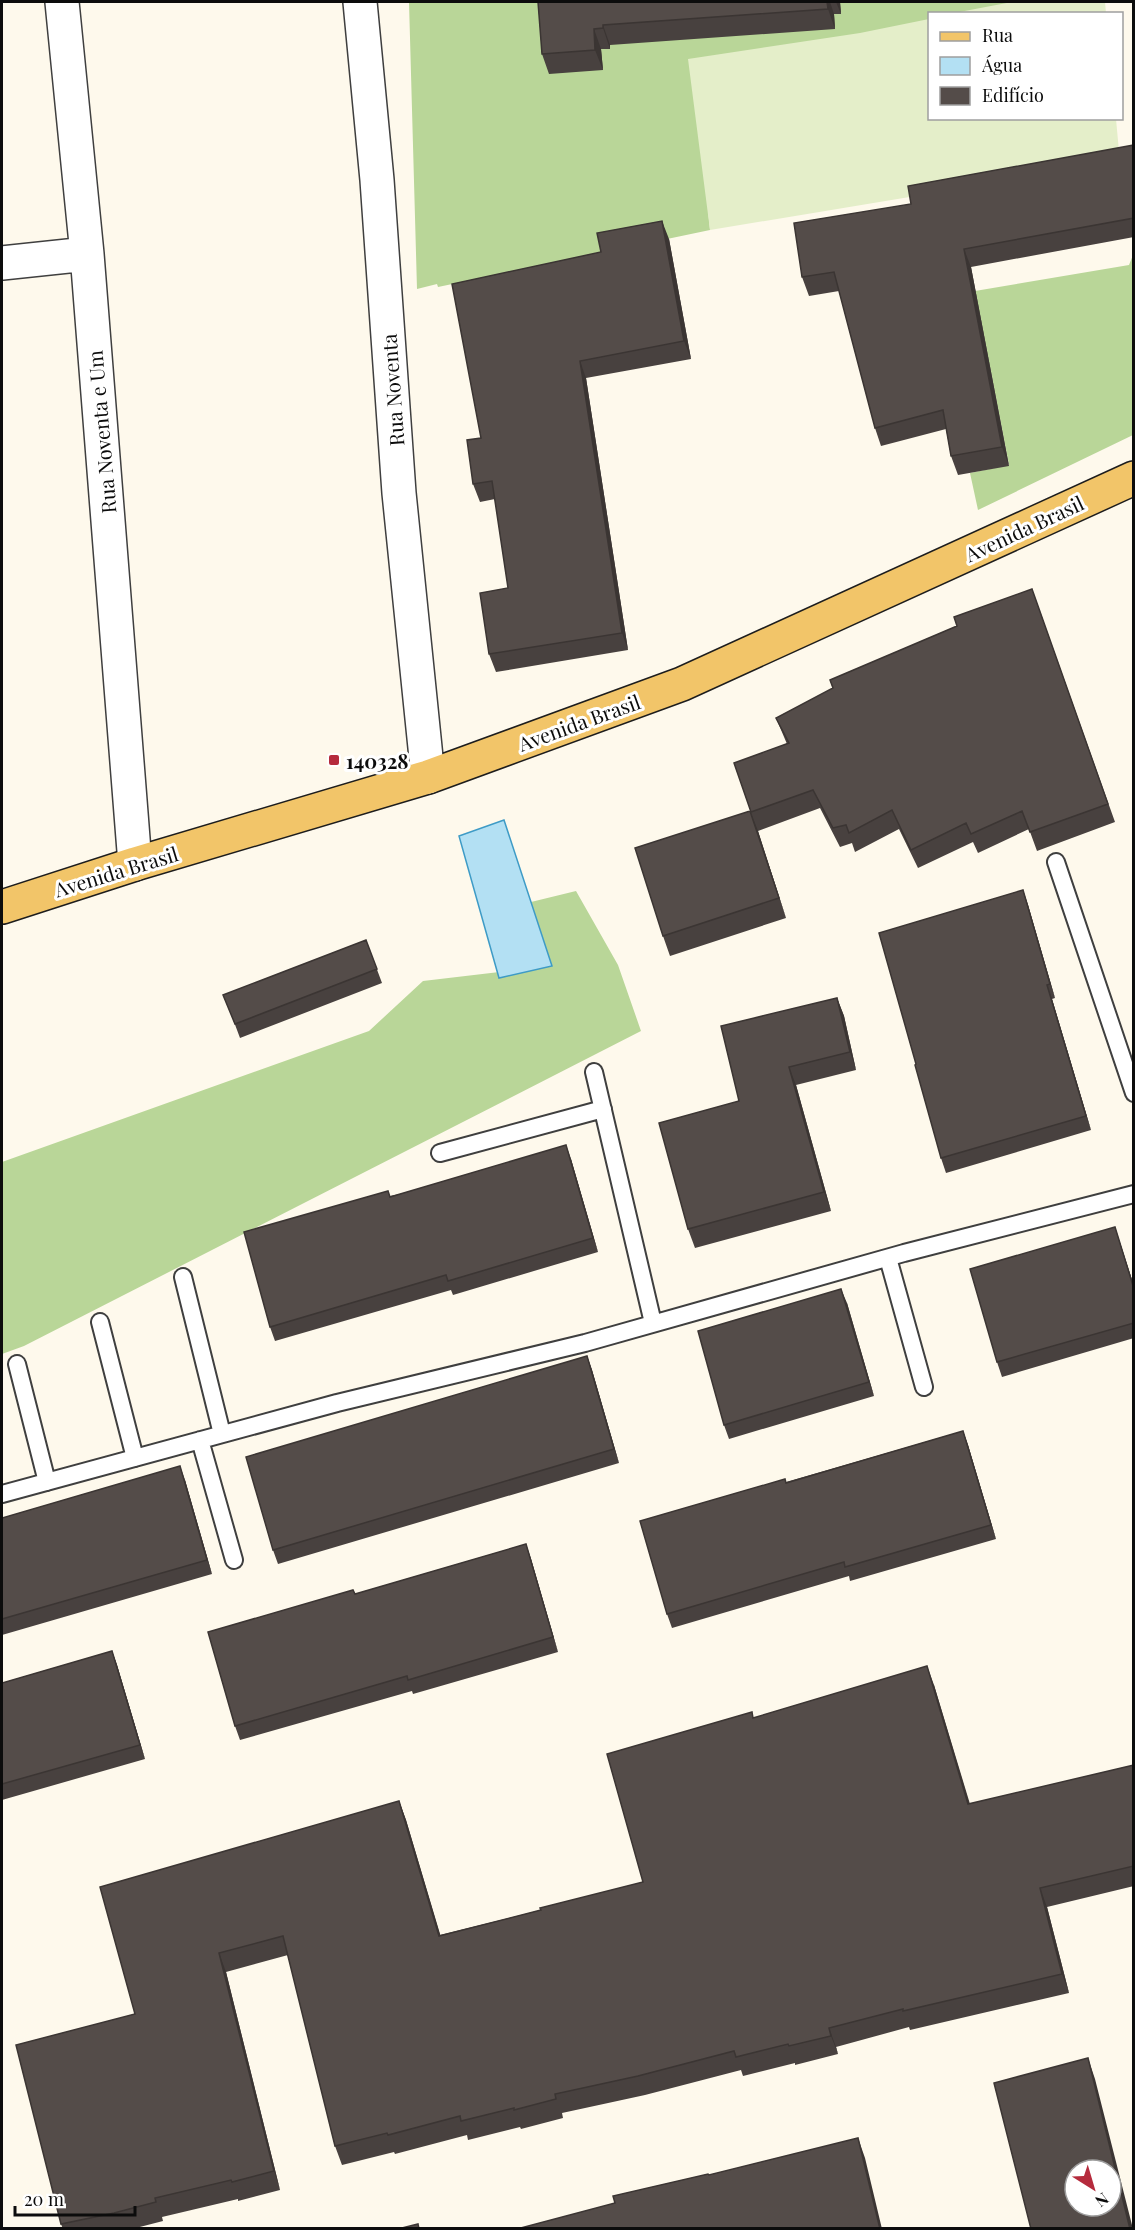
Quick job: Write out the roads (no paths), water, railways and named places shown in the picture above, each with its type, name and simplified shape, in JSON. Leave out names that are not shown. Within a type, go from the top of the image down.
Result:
[{"type":"main road","name":"Avenida Brasil","points":[[2,907],[135,864],[428,777],[682,684],[1134,478]]},
{"type":"street","name":"Rua Noventa e Um","points":[[62,2],[87,254],[135,864]]},
{"type":"street","name":"Rua Noventa","points":[[360,2],[377,180],[399,493],[428,777]]},
{"type":"street","points":[[2,263],[87,254]]},
{"type":"lane","points":[[1056,862],[1134,1093]]},
{"type":"lane","points":[[594,1072],[653,1323]]},
{"type":"lane","points":[[440,1153],[603,1109]]},
{"type":"lane","points":[[2,1494],[1134,1194]]},
{"type":"lane","points":[[888,1258],[924,1387]]},
{"type":"lane","points":[[183,1277],[222,1434]]},
{"type":"lane","points":[[100,1322],[135,1458]]},
{"type":"lane","points":[[17,1364],[47,1482]]},
{"type":"lane","points":[[200,1440],[234,1560]]},
{"type":"water","points":[[504,820],[552,966],[499,978],[459,836]]},
{"type":"place","name":"140328","points":[[334,760]]}]
